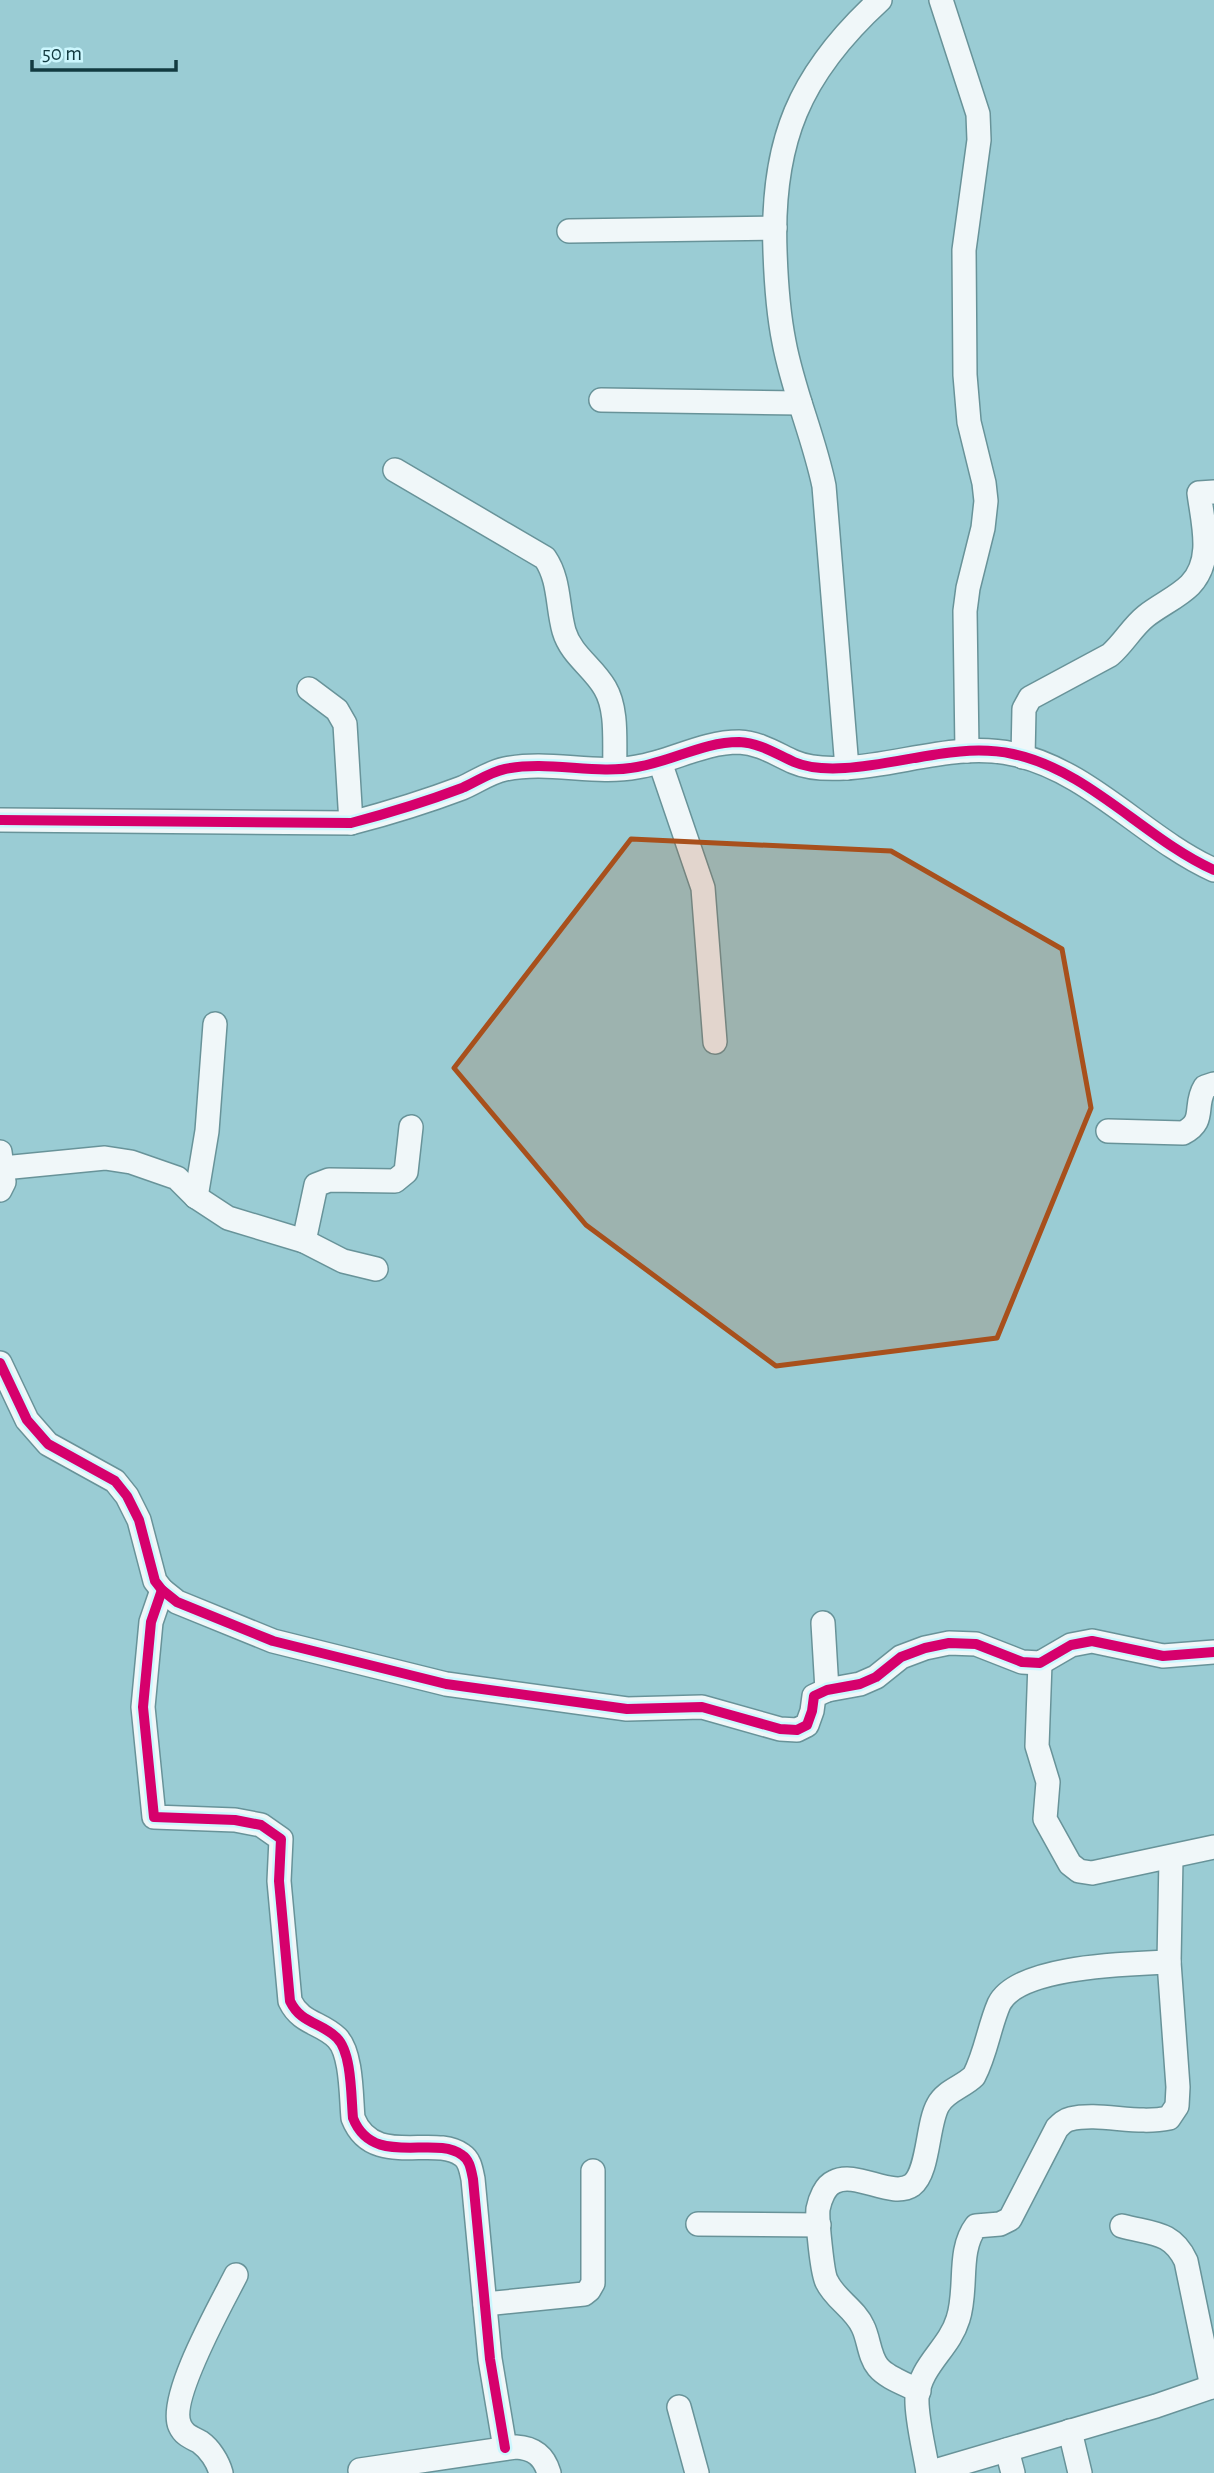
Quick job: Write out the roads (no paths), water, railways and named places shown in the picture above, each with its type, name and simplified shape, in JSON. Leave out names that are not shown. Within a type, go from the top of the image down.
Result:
[{"type":"street","points":[[846,768],[824,486],[784,343],[777,290],[775,228],[779,163],[787,131],[800,101],[837,44],[880,0]]},
{"type":"street","points":[[941,0],[978,114],[979,139],[964,250],[965,375],[969,422],[985,483],[986,500],[983,528],[965,611],[967,751]]},
{"type":"street","points":[[569,231],[775,228]]},
{"type":"street","points":[[601,400],[800,403]]},
{"type":"street","points":[[396,470],[545,558],[553,570],[564,631],[570,645],[607,690],[612,705],[615,768]]},
{"type":"street","points":[[1023,757],[1024,709],[1030,698],[1110,655],[1121,646],[1137,624],[1189,585],[1202,568],[1206,555],[1199,492],[1214,492]]},
{"type":"street","points":[[309,689],[337,710],[345,724],[351,823]]},
{"type":"street","points":[[0,820],[351,823],[407,808],[502,769],[525,766],[635,768],[660,762],[701,746],[743,742],[767,748],[813,768],[846,768],[967,751],[1002,752],[1052,767],[1077,781],[1180,852],[1214,870]]},
{"type":"street","points":[[660,762],[703,888],[715,1042]]},
{"type":"street","points":[[196,1196],[207,1131],[215,1024]]},
{"type":"street","points":[[1108,1131],[1183,1132],[1193,1128],[1198,1120],[1200,1095],[1205,1087],[1214,1084]]},
{"type":"street","points":[[304,1241],[316,1185],[329,1180],[395,1181],[406,1172],[411,1127]]},
{"type":"street","points":[[1,1170],[105,1158],[131,1162],[177,1178],[196,1196],[228,1218],[304,1241],[343,1261],[376,1269]]},
{"type":"street","points":[[0,1363],[27,1420],[48,1444],[115,1481],[127,1496],[139,1520],[155,1581],[162,1591],[177,1602],[274,1641],[446,1684],[626,1709],[702,1707],[780,1729],[797,1730],[807,1725],[814,1696],[827,1690],[860,1684],[876,1677],[901,1657],[949,1643],[976,1644],[1022,1662],[1040,1664],[1071,1645],[1091,1641],[1163,1656],[1214,1652]]},
{"type":"street","points":[[162,1591],[151,1622],[143,1707],[154,1817],[235,1820],[261,1825],[281,1839],[279,1881],[290,2001],[296,2014],[337,2038],[346,2052],[353,2118],[357,2128],[365,2137],[391,2148],[449,2149],[462,2154],[469,2164],[473,2179],[490,2359],[505,2448]]},
{"type":"street","points":[[823,1623],[827,1690]]},
{"type":"street","points":[[1040,1664],[1037,1746],[1048,1782],[1045,1819],[1070,1864],[1079,1871],[1092,1873],[1214,1847]]},
{"type":"street","points":[[1122,2226],[1170,2239],[1179,2247],[1186,2261],[1208,2388],[928,2473],[917,2399],[922,2376],[929,2363],[948,2341],[959,2317],[968,2236],[976,2226],[1000,2224],[1010,2219],[1057,2128],[1067,2119],[1154,2121],[1169,2118],[1177,2106],[1169,1962],[1171,1858]]},
{"type":"street","points":[[919,2390],[892,2378],[878,2367],[871,2354],[863,2326],[846,2303],[831,2290],[825,2279],[818,2210],[822,2194],[833,2182],[846,2179],[901,2189],[912,2185],[920,2173],[937,2106],[944,2096],[966,2085],[974,2076],[999,2004],[1007,1992],[1021,1984],[1089,1966],[1169,1962]]},
{"type":"street","points":[[485,2304],[584,2294],[589,2290],[593,2283],[593,2171]]},
{"type":"street","points":[[698,2224],[819,2225]]},
{"type":"street","points":[[221,2473],[218,2463],[203,2444],[186,2435],[178,2423],[177,2407],[191,2366],[236,2275]]},
{"type":"street","points":[[679,2407],[697,2473]]},
{"type":"street","points":[[1070,2431],[1080,2473]]},
{"type":"street","points":[[360,2470],[522,2447],[535,2451],[545,2462],[549,2473]]},
{"type":"street","points":[[1007,2450],[1013,2473]]}]
